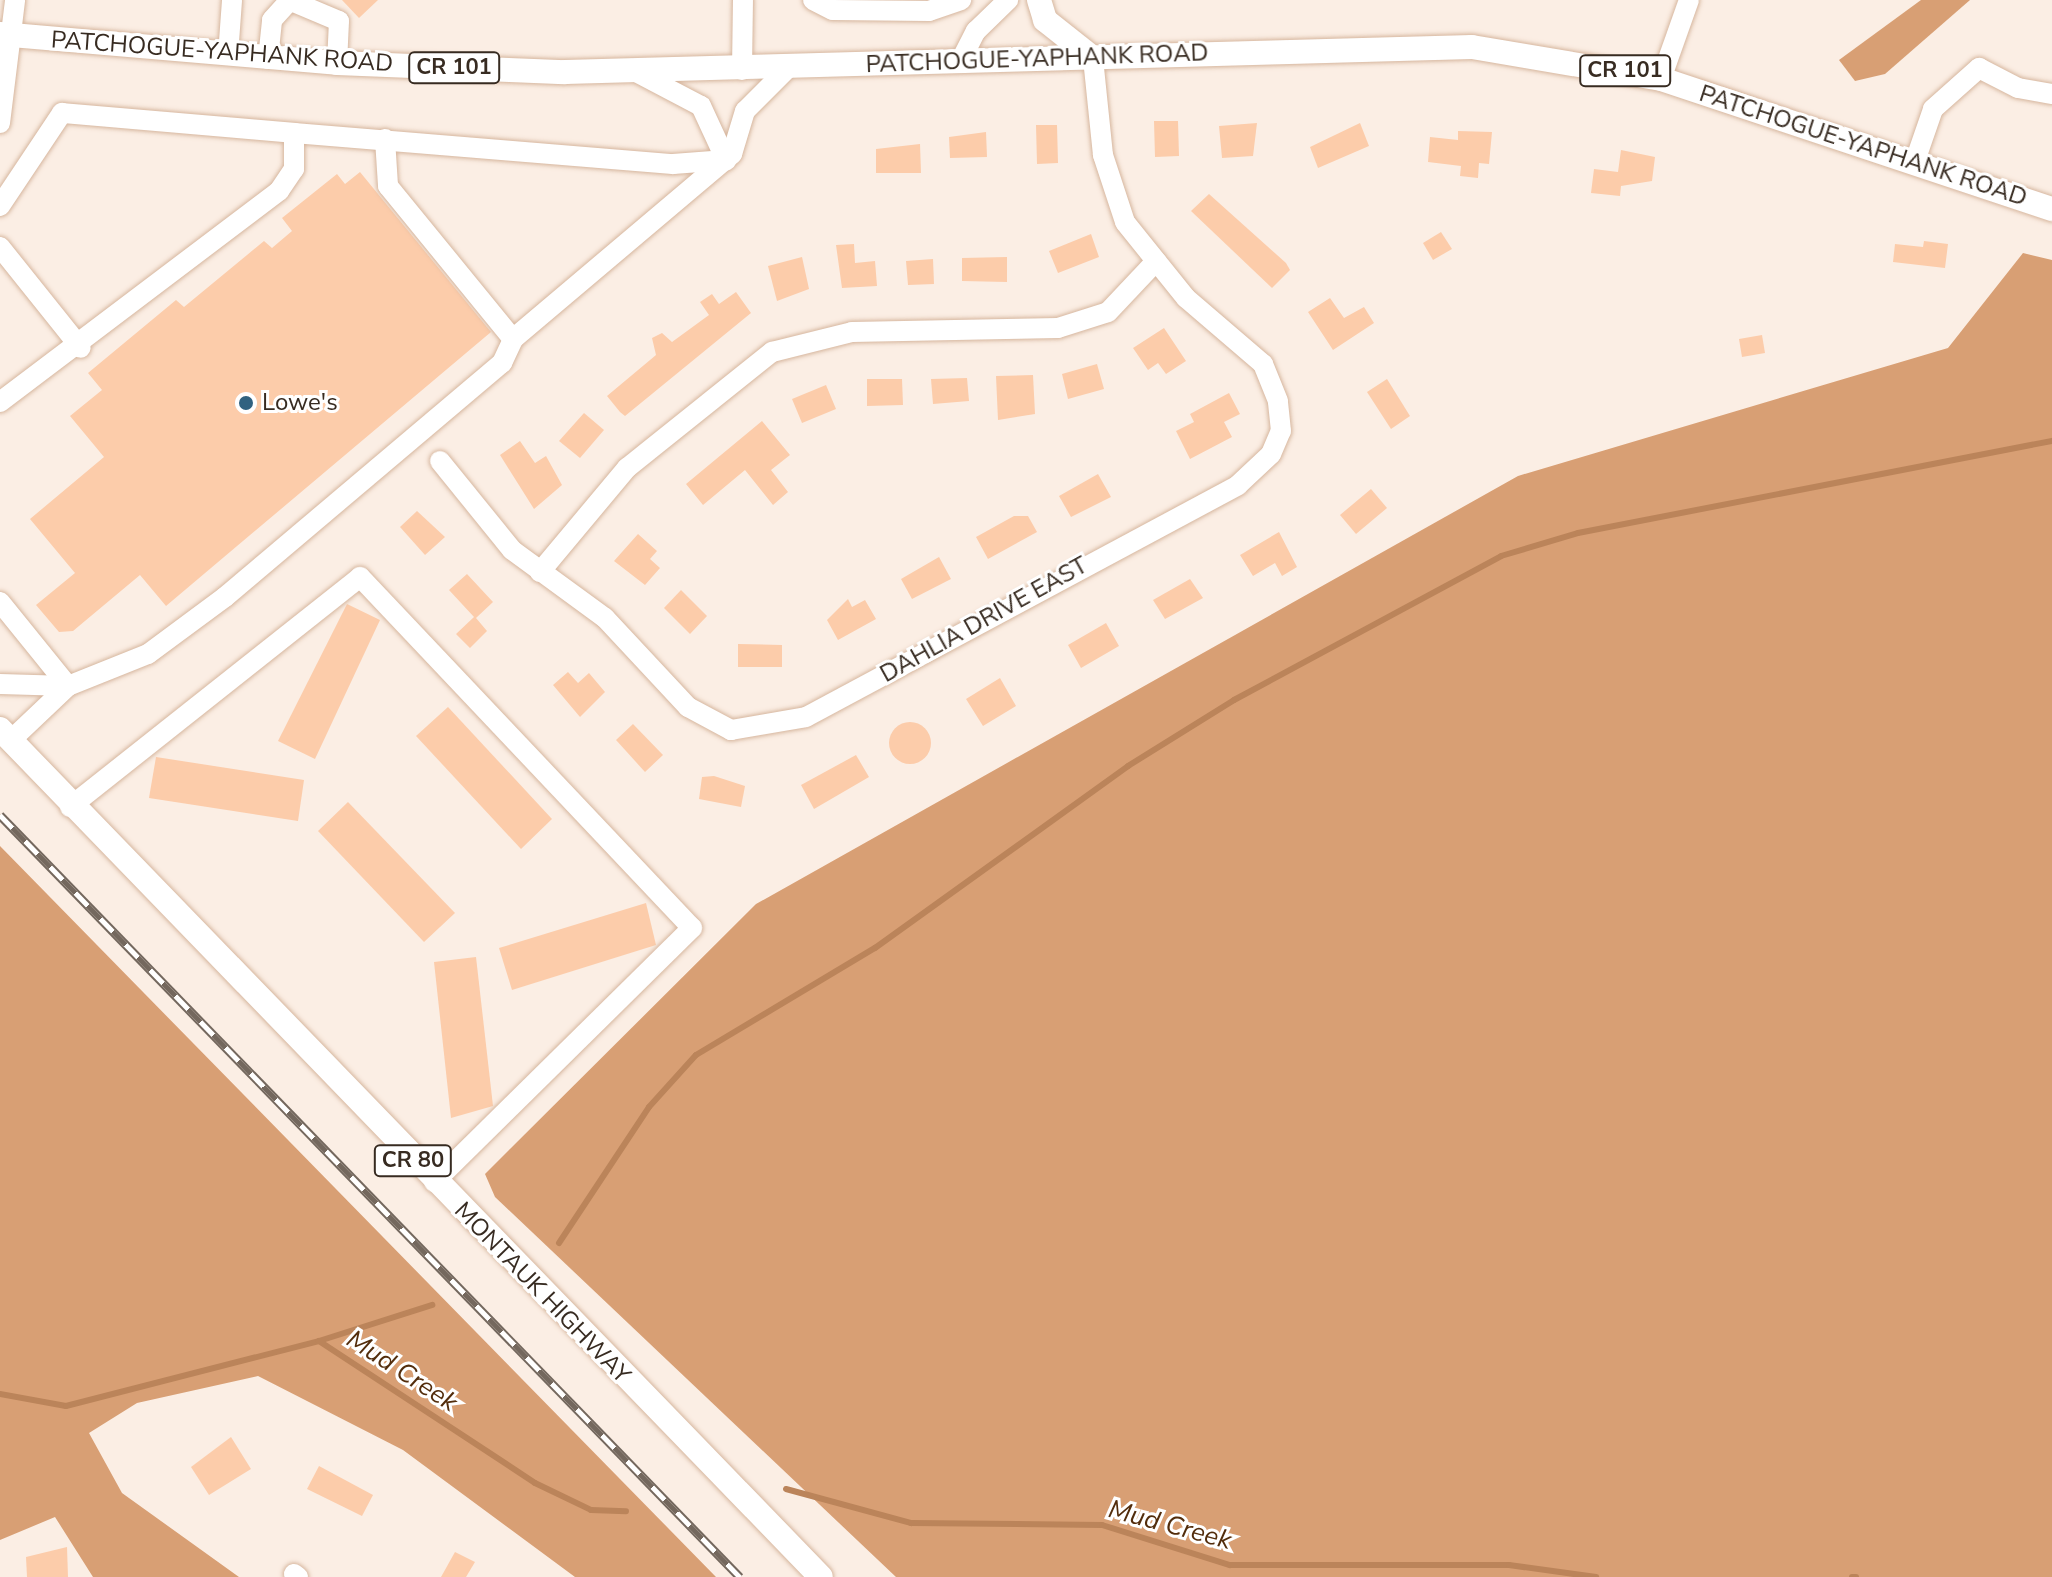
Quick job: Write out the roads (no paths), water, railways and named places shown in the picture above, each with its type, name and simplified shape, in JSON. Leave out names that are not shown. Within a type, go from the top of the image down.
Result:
[{"type":"main road","points":[[1039,0],[1045,20],[1093,58]]},
{"type":"main road","name":"PATCHOGUE-YAPHANK ROAD","points":[[6,34],[268,59],[636,72],[1093,58],[1405,44],[1538,54],[1661,79],[2052,209]]},
{"type":"main road","name":"MONTAUK HIGHWAY","points":[[5,735],[70,807],[821,1577]]},
{"type":"street","points":[[0,123],[6,34],[15,0]]},
{"type":"street","points":[[228,55],[232,0]]},
{"type":"street","points":[[268,59],[272,20],[290,0],[339,21],[337,63]]},
{"type":"street","points":[[742,70],[743,0]]},
{"type":"street","points":[[813,0],[833,10],[924,6],[961,0]]},
{"type":"street","points":[[960,62],[976,31],[1008,0]]},
{"type":"street","points":[[1661,79],[1689,0]]},
{"type":"street","name":"DAHLIA DRIVE EAST","points":[[540,572],[605,618],[688,707],[731,730],[758,729],[806,717],[1247,478],[1271,454],[1281,431],[1278,401],[1263,364],[1156,261],[1125,222],[1108,181],[1093,58]]},
{"type":"street","points":[[1914,164],[1933,109],[1979,68],[2018,88],[2052,94]]},
{"type":"street","points":[[5,735],[68,686],[161,647],[502,363],[513,339],[726,160],[745,111],[787,69]]},
{"type":"street","points":[[636,72],[707,111],[726,160]]},
{"type":"street","points":[[0,206],[62,113],[673,164],[726,160]]},
{"type":"street","points":[[0,402],[81,348],[279,191],[294,169],[294,133]]},
{"type":"street","points":[[385,139],[388,186],[513,339]]},
{"type":"street","points":[[0,247],[81,348]]},
{"type":"street","points":[[440,461],[512,550],[540,572],[627,468],[772,352],[852,332],[1058,328],[1108,312],[1156,261]]},
{"type":"street","points":[[70,807],[360,577],[692,928],[434,1182]]},
{"type":"street","points":[[0,602],[68,686]]},
{"type":"street","points":[[0,684],[68,686]]},
{"type":"waterway","points":[[559,1243],[649,1107],[696,1055],[875,948],[1128,766],[1234,700],[1501,556],[1578,533],[2052,441]]},
{"type":"waterway","points":[[319,1341],[432,1305]]},
{"type":"waterway","name":"Mud Creek","points":[[0,1394],[66,1406],[319,1341],[535,1483],[591,1510],[626,1511]]},
{"type":"waterway","name":"Mud Creek","points":[[786,1489],[911,1523],[1102,1525],[1230,1565],[1509,1565],[1596,1577]]},
{"type":"railway","points":[[0,815],[740,1577]]},
{"type":"place","name":"Lowe's","points":[[246,403]]}]
